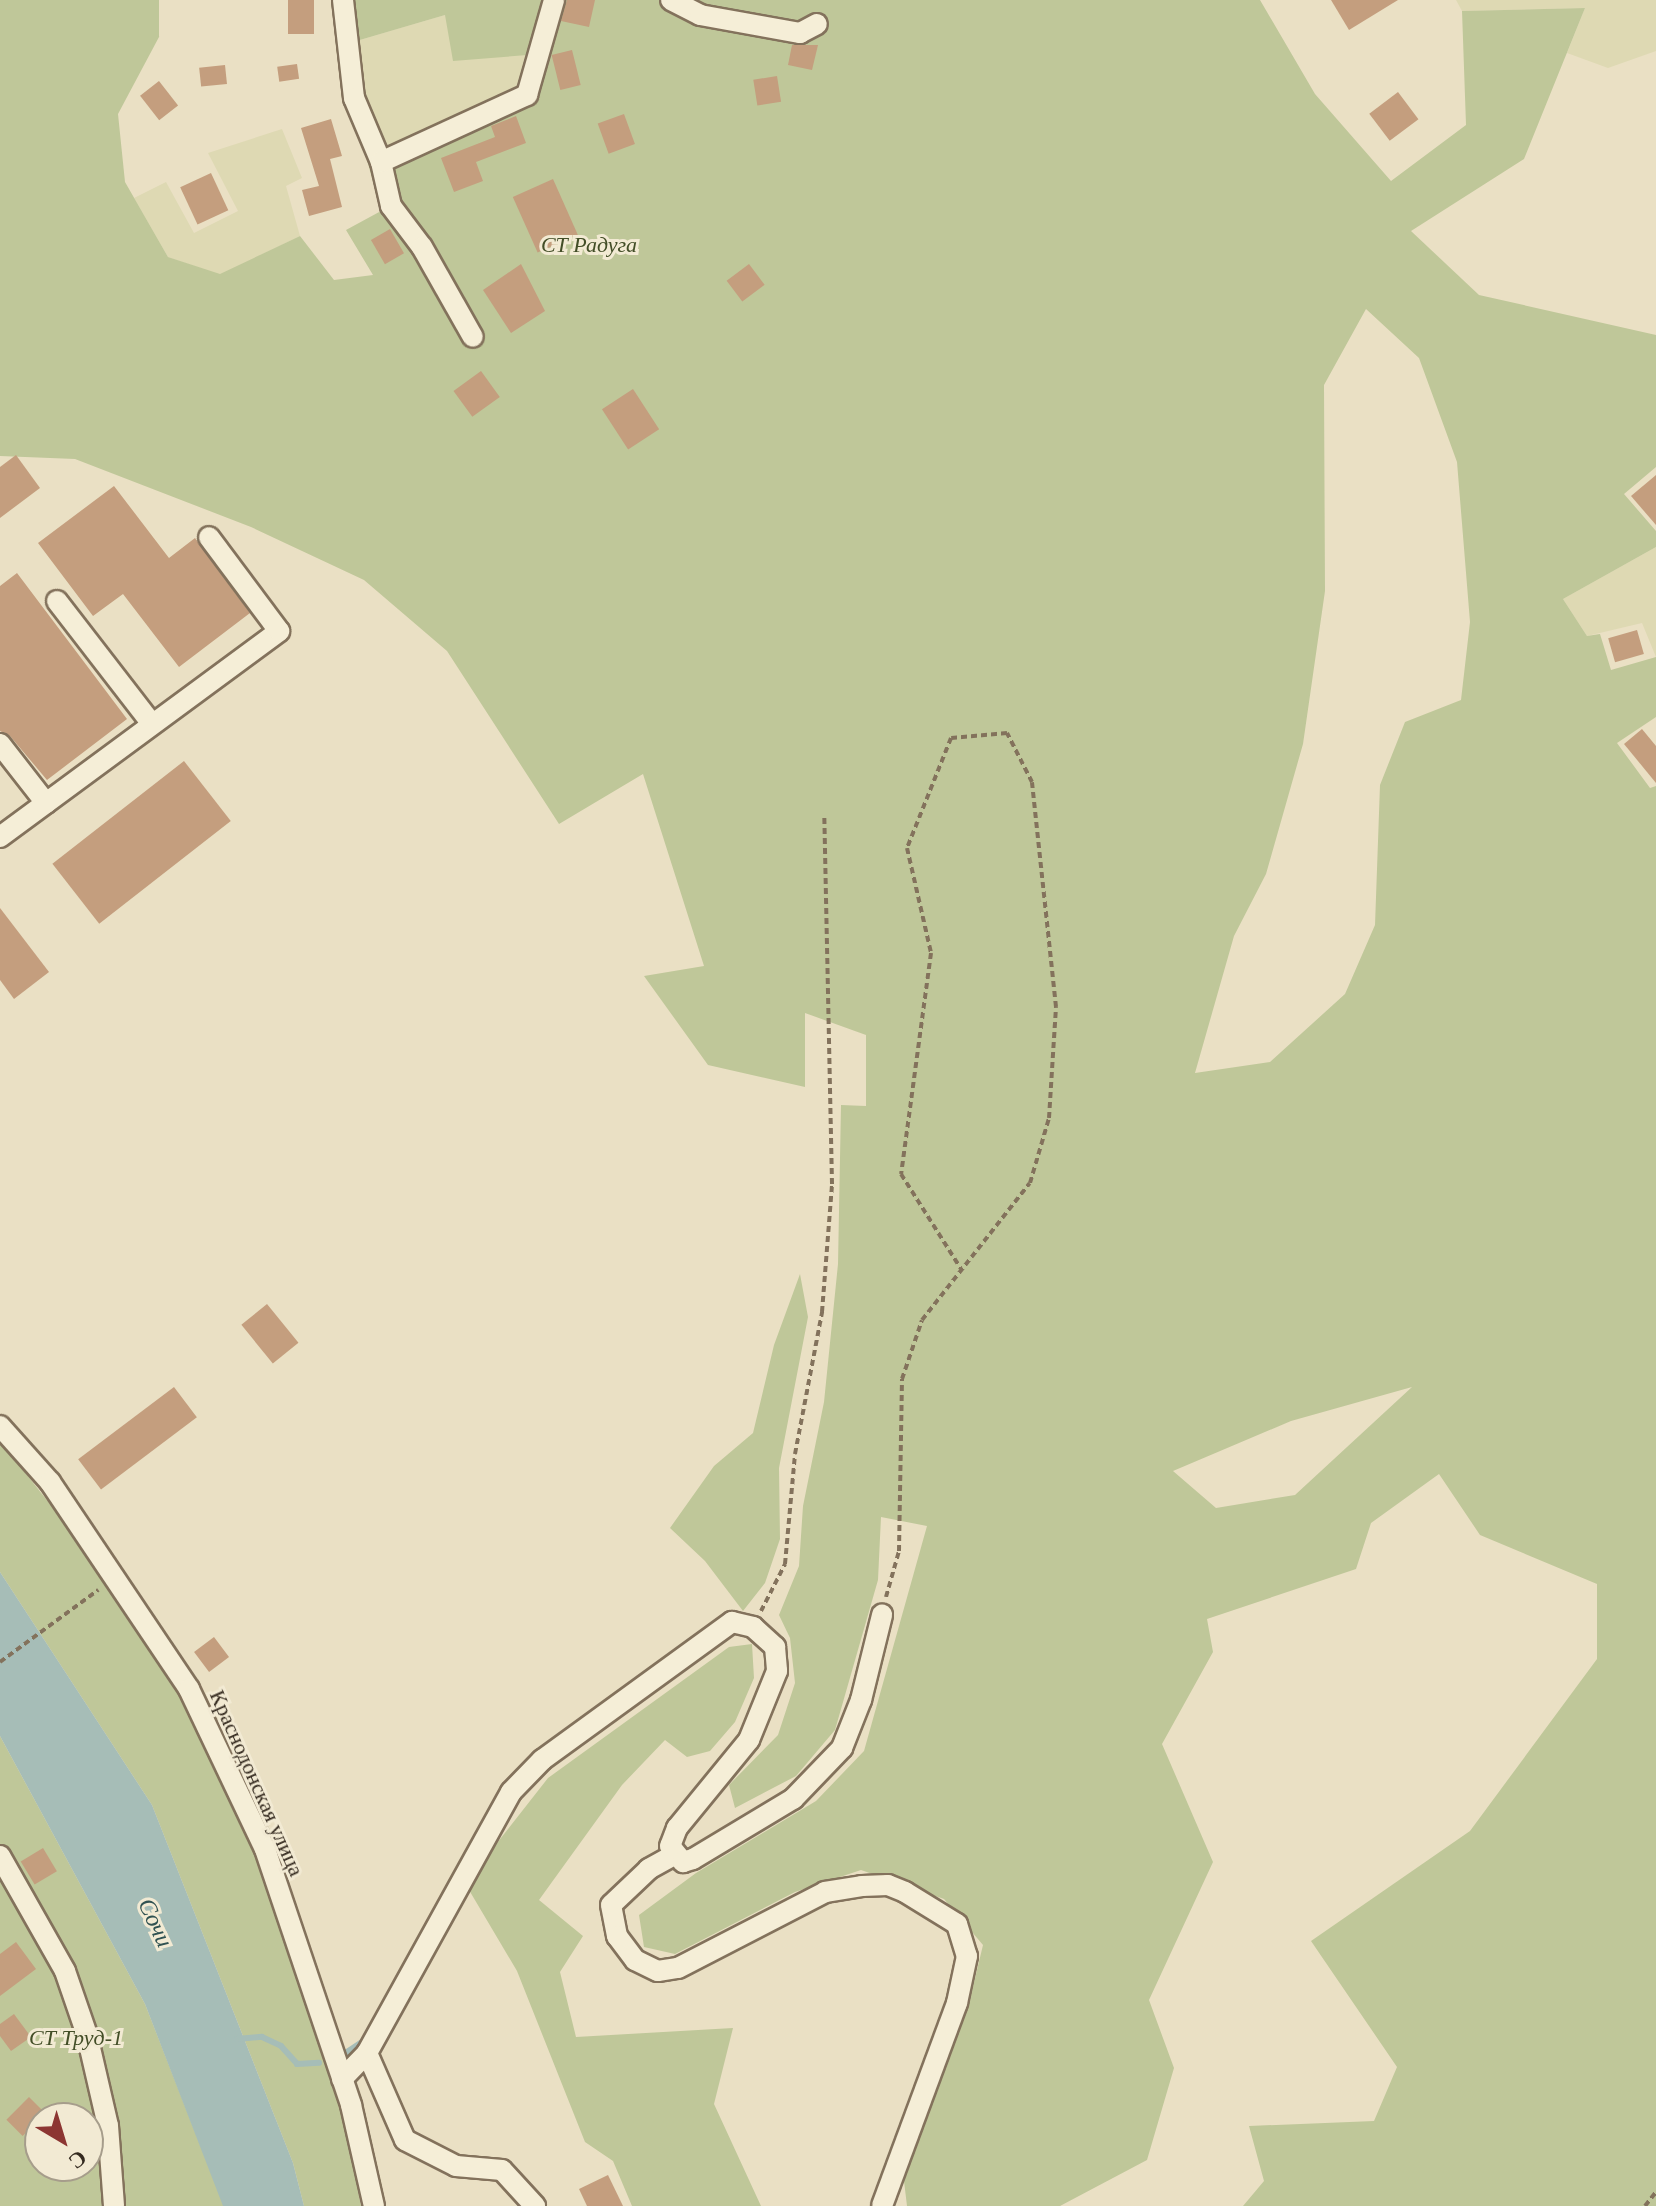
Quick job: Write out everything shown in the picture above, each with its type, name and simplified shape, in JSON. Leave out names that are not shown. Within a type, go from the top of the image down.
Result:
[{"type":"street","points":[[343,0],[354,98],[381,162],[391,206],[422,247],[473,337]]},
{"type":"street","points":[[381,162],[527,95],[554,0]]},
{"type":"street","points":[[671,0],[700,15],[800,33],[817,24]]},
{"type":"street","points":[[0,837],[279,631],[209,537]]},
{"type":"street","points":[[57,601],[152,724]]},
{"type":"street","points":[[0,744],[46,803]]},
{"type":"street","name":"Краснодонская улица","points":[[0,1426],[50,1482],[189,1689],[265,1849],[342,2079],[374,2206]]},
{"type":"street","points":[[342,2079],[367,2053],[511,1792],[542,1760],[732,1622],[766,1636],[775,1647],[777,1671],[749,1740],[677,1828],[670,1846],[674,1855],[683,1862],[693,1859],[755,1825],[827,1767],[842,1748],[861,1700],[882,1615]]},
{"type":"street","points":[[674,1855],[649,1869],[611,1905],[617,1936],[635,1960],[658,1971],[678,1968],[825,1892],[862,1886],[888,1885],[957,1924],[967,1956],[957,2003],[882,2206]]},
{"type":"street","points":[[0,1856],[65,1971],[87,2035],[108,2126],[114,2206]]},
{"type":"street","points":[[367,2053],[405,2140],[456,2166],[502,2170],[535,2206]]},
{"type":"path","points":[[882,1615],[899,1551],[902,1379],[922,1320],[1030,1183],[1049,1118],[1056,1007],[1032,782],[1007,733],[951,738],[907,848],[931,953],[901,1174],[961,1269]]},
{"type":"path","points":[[732,1622],[762,1610],[785,1564],[795,1454],[822,1312],[832,1184],[824,814]]},
{"type":"path","points":[[0,1662],[106,1584]]},
{"type":"path","points":[[1645,2206],[1656,2192]]},
{"type":"shaded area","points":[[1456,0],[1656,0],[1656,51],[1608,68],[1567,53],[1585,8],[1462,11]]},
{"type":"shaded area","points":[[445,15],[527,55],[521,83],[505,99],[385,151],[360,92],[353,42]]},
{"type":"shaded area","points":[[282,129],[302,178],[286,186],[300,236],[220,275],[168,257],[134,198],[166,182],[194,233],[238,211],[208,153]]},
{"type":"shaded area","points":[[1656,547],[1656,657],[1642,623],[1587,636],[1563,599]]},
{"type":"green space","name":"СТ Радуга","points":[[0,0],[159,0],[159,37],[118,114],[125,182],[168,257],[220,274],[300,236],[334,280],[373,275],[346,230],[381,211],[367,160],[505,99],[521,83],[527,55],[453,61],[445,15],[353,42],[348,0],[1260,0],[1315,94],[1391,181],[1466,125],[1462,11],[1585,8],[1524,159],[1411,231],[1479,295],[1656,335],[1656,467],[1624,494],[1656,531],[1656,547],[1563,599],[1587,636],[1600,634],[1611,670],[1656,657],[1656,717],[1617,743],[1650,788],[1656,786],[1656,2206],[1243,2206],[1264,2181],[1249,2126],[1374,2121],[1397,2067],[1311,1941],[1470,1831],[1597,1659],[1597,1584],[1480,1535],[1439,1474],[1371,1523],[1356,1569],[1207,1619],[1213,1652],[1162,1744],[1213,1862],[1149,2000],[1174,2068],[1147,2160],[1060,2206],[907,2206],[904,2181],[970,1999],[983,1945],[944,1899],[861,1870],[795,1892],[675,1954],[644,1947],[639,1915],[696,1873],[816,1801],[864,1751],[927,1526],[881,1517],[878,1580],[835,1730],[796,1776],[735,1808],[729,1785],[778,1735],[795,1683],[790,1638],[779,1615],[799,1566],[803,1506],[824,1402],[838,1264],[841,1105],[866,1106],[866,1035],[805,1013],[805,1087],[708,1065],[644,976],[704,966],[643,774],[559,824],[447,651],[364,580],[251,527],[75,459],[0,456]],"holes":[[[1366,309],[1419,358],[1457,462],[1470,622],[1461,700],[1405,722],[1380,785],[1375,925],[1345,994],[1270,1062],[1195,1073],[1234,936],[1266,874],[1303,744],[1325,591],[1324,385]],[[1412,1387],[1295,1495],[1216,1508],[1173,1471],[1291,1421]]]},
{"type":"green space","points":[[800,1274],[808,1317],[779,1468],[780,1539],[765,1583],[743,1611],[705,1561],[670,1528],[714,1466],[753,1433],[774,1345]]},
{"type":"green space","points":[[0,1441],[84,1547],[180,1691],[256,1857],[346,2123],[361,2206],[304,2206],[293,2163],[152,1805],[0,1572]]},
{"type":"green space","points":[[752,1644],[754,1678],[735,1722],[710,1751],[687,1757],[665,1740],[622,1785],[539,1900],[583,1936],[560,1972],[576,2037],[733,2028],[714,2104],[761,2206],[632,2206],[613,2161],[585,2142],[517,1971],[469,1890],[497,1843],[548,1778],[729,1647]]},
{"type":"green space","name":"СТ Труд-1","points":[[0,1736],[145,2004],[224,2206],[0,2206]]},
{"type":"water","name":"Сочи","points":[[0,1572],[152,1805],[293,2163],[304,2206],[223,2206],[145,2004],[0,1736]]},
{"type":"building","points":[[288,0],[314,0],[314,34],[288,34]]},
{"type":"building","points":[[567,0],[595,0],[589,27],[561,21]]},
{"type":"building","points":[[1331,0],[1398,0],[1349,30]]},
{"type":"building","points":[[792,45],[818,45],[812,70],[788,65]]},
{"type":"building","points":[[572,50],[581,85],[560,90],[552,55]]},
{"type":"building","points":[[297,64],[299,79],[279,82],[277,67]]},
{"type":"building","points":[[225,65],[227,84],[201,87],[199,68]]},
{"type":"building","points":[[777,76],[781,102],[757,105],[753,80]]},
{"type":"building","points":[[159,81],[178,105],[159,120],[140,96]]},
{"type":"building","points":[[1398,92],[1418,119],[1390,141],[1369,114]]},
{"type":"building","points":[[624,114],[635,144],[609,154],[598,124]]},
{"type":"building","points":[[516,116],[526,143],[476,162],[483,181],[454,192],[441,158],[495,137],[491,126]]},
{"type":"building","points":[[331,119],[342,156],[330,159],[342,207],[309,216],[302,190],[319,186],[301,128]]},
{"type":"building","points":[[211,173],[228,210],[198,225],[180,187]]},
{"type":"building","points":[[553,179],[578,235],[538,253],[513,197]]},
{"type":"building","points":[[390,229],[404,253],[385,264],[371,240]]},
{"type":"building","points":[[521,264],[545,311],[511,333],[483,290]]},
{"type":"building","points":[[749,264],[765,285],[742,302],[727,281]]},
{"type":"building","points":[[481,371],[500,397],[472,417],[453,391]]},
{"type":"building","points":[[633,389],[659,429],[628,449],[602,409]]},
{"type":"building","points":[[16,455],[40,488],[0,518],[0,467]]},
{"type":"building","points":[[1656,475],[1656,525],[1631,496]]},
{"type":"building","points":[[114,486],[169,558],[195,538],[250,613],[179,667],[123,594],[93,616],[38,543]]},
{"type":"building","points":[[17,573],[127,719],[47,780],[10,736],[0,731],[0,586]]},
{"type":"building","points":[[1637,630],[1644,654],[1615,662],[1608,638]]},
{"type":"building","points":[[1642,729],[1656,746],[1656,783],[1624,744]]},
{"type":"building","points":[[184,761],[231,821],[99,924],[52,864]]},
{"type":"building","points":[[0,908],[49,972],[14,999],[0,980]]},
{"type":"building","points":[[267,1304],[298,1343],[273,1364],[241,1325]]},
{"type":"building","points":[[174,1387],[197,1417],[101,1490],[78,1459]]},
{"type":"building","points":[[214,1637],[229,1657],[209,1672],[194,1652]]},
{"type":"building","points":[[43,1848],[57,1871],[35,1885],[21,1861]]},
{"type":"building","points":[[16,1942],[36,1969],[0,1996],[0,1954]]},
{"type":"building","points":[[14,2014],[31,2037],[11,2051],[0,2036],[0,2024]]},
{"type":"building","points":[[24,2102],[23,2136],[6,2120]]},
{"type":"building","points":[[608,2175],[623,2206],[587,2206],[579,2189]]},
{"type":"waterway","points":[[237,2039],[262,2037],[281,2046],[297,2064],[319,2063]]},
{"type":"waterway","points":[[347,2052],[366,2039]]}]
